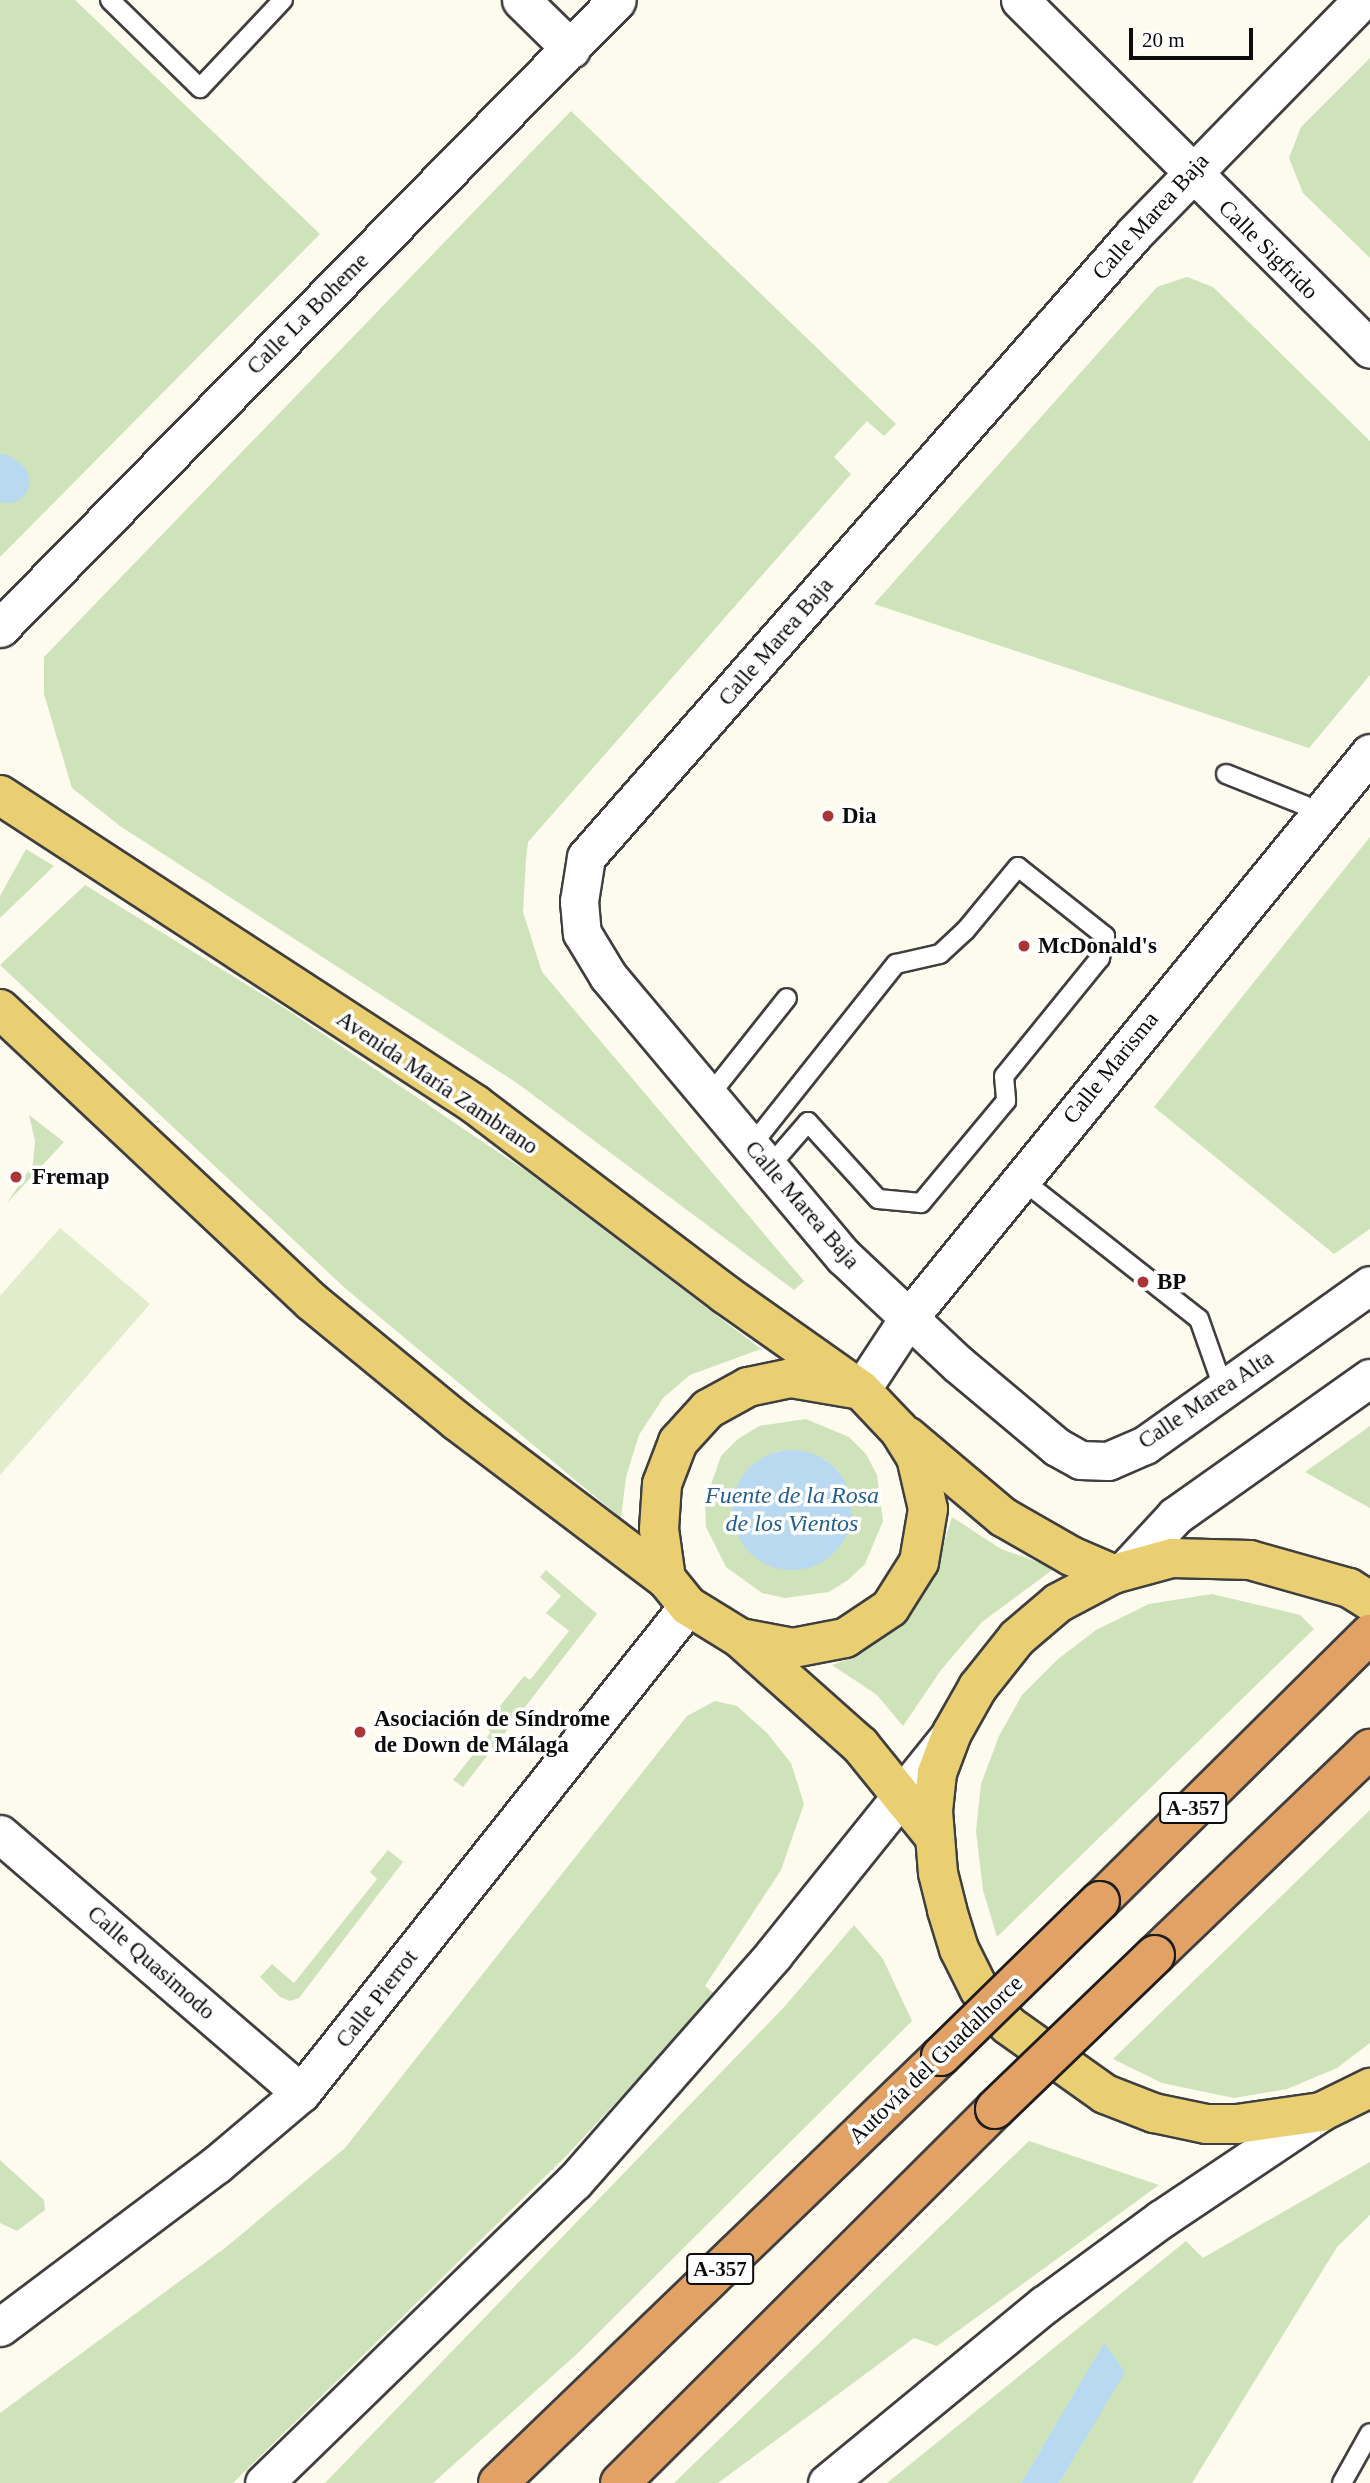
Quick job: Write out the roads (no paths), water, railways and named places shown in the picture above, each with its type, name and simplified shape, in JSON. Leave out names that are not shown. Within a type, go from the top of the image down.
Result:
[{"type":"highway","name":"Autovía del Guadalhorce","points":[[498,2483],[941,2056],[1370,1634]]},
{"type":"highway","points":[[620,2483],[995,2109],[1357,1762]]},
{"type":"main road","name":"Avenida María Zambrano","points":[[0,795],[476,1105],[725,1294],[862,1390],[899,1430]]},
{"type":"main road","points":[[0,1009],[312,1302],[457,1421],[740,1638],[860,1745],[905,1795],[933,1835]]},
{"type":"main road","points":[[677,1592],[659,1529],[662,1484],[678,1442],[708,1409],[748,1387],[792,1378],[862,1390]]},
{"type":"main road","points":[[740,1638],[793,1648],[845,1638],[890,1608],[919,1562],[928,1509],[916,1457],[899,1430]]},
{"type":"main road","points":[[899,1430],[1003,1517],[1071,1556],[1119,1571]]},
{"type":"main road","points":[[1367,2092],[1321,2112],[1237,2124],[1206,2124],[1154,2113],[1105,2094],[1008,2025],[979,1989],[959,1949],[947,1910],[933,1835],[937,1773],[952,1733],[978,1687],[1017,1638],[1058,1603],[1119,1571],[1172,1558],[1250,1560],[1349,1588],[1370,1601]]},
{"type":"street","points":[[521,0],[571,49]]},
{"type":"street","name":"Calle La Boheme","points":[[0,628],[617,0]]},
{"type":"street","name":"Calle Sigfrido","points":[[1020,0],[1370,349]]},
{"type":"street","name":"Calle Marea Baja","points":[[907,1320],[844,1258],[608,976],[582,933],[579,901],[586,857],[1191,173],[1362,0]]},
{"type":"street","name":"Calle Marisma","points":[[862,1390],[907,1320],[1370,753]]},
{"type":"street","name":"Calle Marea Alta","points":[[907,1320],[1057,1447],[1080,1460],[1108,1461],[1145,1445],[1370,1285]]},
{"type":"street","points":[[1119,1571],[1175,1516],[1370,1378]]},
{"type":"street","name":"Calle Pierrot","points":[[0,2327],[216,2165],[301,2093],[677,1592]]},
{"type":"street","points":[[264,2483],[574,2182],[774,1954],[905,1795],[952,1733]]},
{"type":"street","name":"Calle Quasimodo","points":[[0,1833],[301,2093]]},
{"type":"street","points":[[827,2483],[1044,2305],[1161,2219],[1321,2112]]},
{"type":"lane","points":[[110,0],[200,88],[283,0]]},
{"type":"lane","points":[[1226,774],[1321,812]]},
{"type":"lane","points":[[1018,867],[1105,936],[1100,958],[1004,1076],[1006,1101],[921,1203],[878,1199],[808,1122],[760,1157],[896,964],[940,954],[965,932],[1018,867]]},
{"type":"lane","points":[[709,1096],[787,998]]},
{"type":"lane","points":[[1021,1179],[1199,1319],[1224,1390]]},
{"type":"lane","points":[[1342,2483],[1370,2433]]},
{"type":"water","name":"Fuente de la Rosa de los Vientos","points":[[792,1450],[815,1455],[834,1468],[847,1487],[852,1510],[847,1533],[834,1552],[815,1565],[792,1570],[769,1565],[750,1552],[737,1533],[732,1510],[737,1487],[750,1468],[769,1455]]},
{"type":"water","points":[[1104,2343],[1125,2372],[1059,2483],[1021,2483]]},
{"type":"waterway","points":[[0,476],[7,481]]},
{"type":"place","name":"Dia","points":[[828,816]]},
{"type":"place","name":"McDonald's","points":[[1024,946]]},
{"type":"place","name":"Fremap","points":[[16,1177]]},
{"type":"place","name":"BP","points":[[1143,1282]]},
{"type":"place","name":"Asociación de Síndrome de Down de Málaga","points":[[360,1732]]}]
